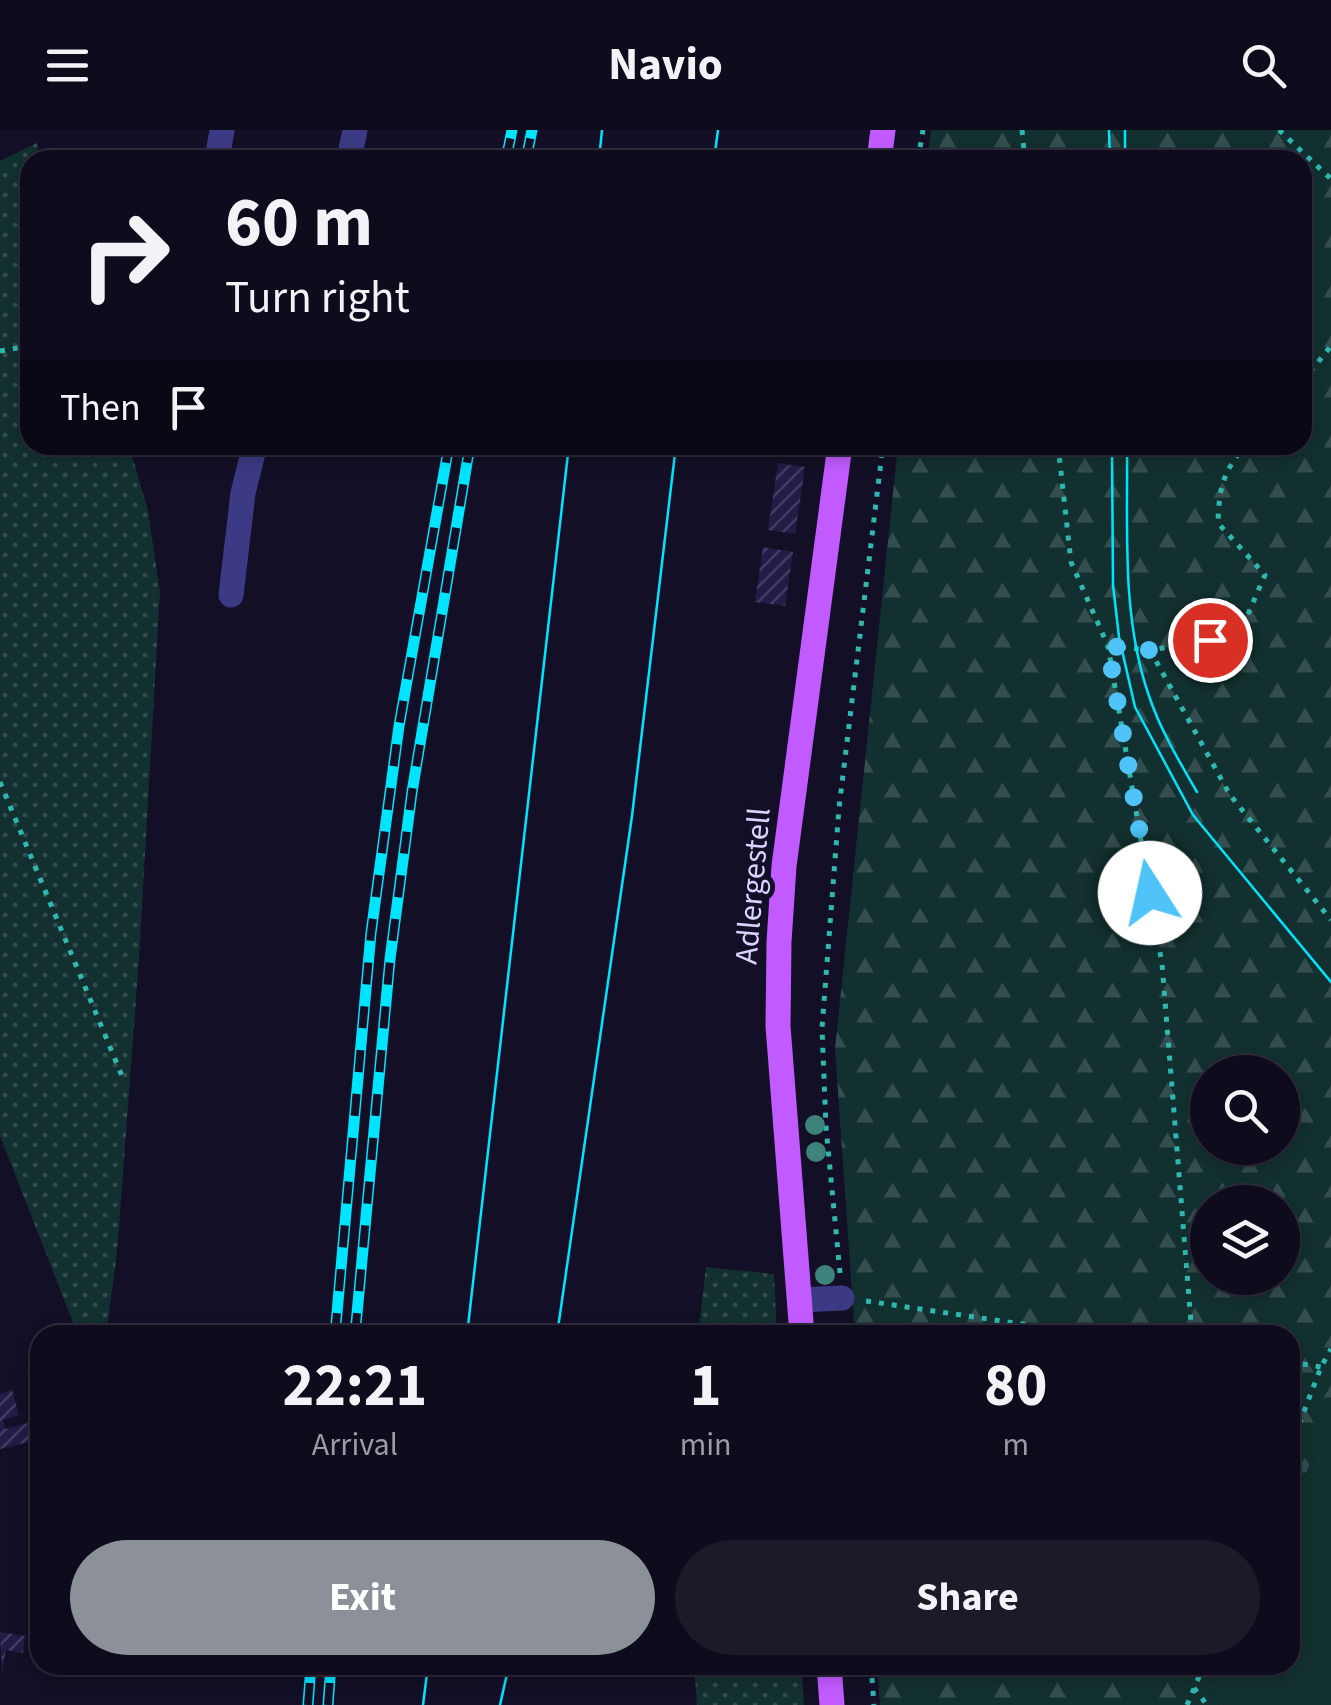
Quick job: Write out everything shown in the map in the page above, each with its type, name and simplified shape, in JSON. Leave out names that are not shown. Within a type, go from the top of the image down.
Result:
[{"type":"main road","name":"Adlergestell","points":[[801,1325],[778,1026],[778,942],[784,866],[839,455]]},
{"type":"main road","points":[[830,1675],[832,1705]]},
{"type":"lane","points":[[231,595],[242,493],[252,455]]},
{"type":"lane","points":[[800,1300],[842,1298]]},
{"type":"path","points":[[1279,130],[1286,133]]},
{"type":"path","points":[[1312,160],[1331,179]]},
{"type":"path","points":[[1312,370],[1331,346]]},
{"type":"path","points":[[882,455],[837,826],[822,1028],[826,1127],[842,1298],[1027,1325]]},
{"type":"path","points":[[1059,455],[1071,562],[1108,646],[1162,964],[1191,1325]]},
{"type":"path","points":[[1108,646],[1150,650],[1238,637],[1265,574],[1218,523],[1219,495],[1228,465],[1237,455]]},
{"type":"path","points":[[1150,650],[1230,794],[1331,920]]},
{"type":"path","points":[[0,782],[122,1076]]},
{"type":"path","points":[[1300,1422],[1331,1349]]},
{"type":"path","points":[[1300,1364],[1321,1367]]},
{"type":"path","points":[[872,1675],[874,1705]]},
{"type":"path","points":[[1187,1705],[1200,1675]]},
{"type":"path","points":[[1194,1688],[1207,1705]]},
{"type":"green space","points":[[931,130],[1331,130],[1331,1419],[1300,1486],[1300,1325],[854,1325],[835,1049],[897,455],[1312,455],[1312,150],[928,150]]},
{"type":"green space","points":[[20,151],[20,455],[132,455],[148,511],[160,592],[139,959],[117,1253],[107,1325],[74,1325],[0,1136],[0,161]]},
{"type":"green space","points":[[706,1267],[774,1274],[777,1325],[699,1325]]},
{"type":"green space","points":[[1331,1419],[1331,1705],[1219,1705],[1206,1689],[1212,1675],[1300,1675],[1300,1486]]},
{"type":"green space","points":[[695,1675],[802,1675],[804,1705],[697,1705]]},
{"type":"green space","points":[[878,1675],[1212,1675],[1206,1689],[1219,1705],[880,1705]]},
{"type":"building","points":[[778,463],[805,467],[795,534],[768,530]]},
{"type":"building","points":[[763,547],[793,552],[785,606],[755,602]]},
{"type":"building","points":[[12,1390],[19,1415],[3,1420],[5,1429],[28,1423],[30,1442],[0,1449],[0,1394]]},
{"type":"building","points":[[0,1632],[25,1636],[23,1653],[6,1650],[2,1674]]},
{"type":"tram line","points":[[600,150],[602,130]]},
{"type":"tram line","points":[[715,150],[718,130]]},
{"type":"tram line","points":[[1109,130],[1110,150]]},
{"type":"tram line","points":[[1125,130],[1125,150]]},
{"type":"tram line","points":[[468,1325],[568,455]]},
{"type":"tram line","points":[[558,1325],[632,816],[675,455]]},
{"type":"tram line","points":[[1112,455],[1113,585],[1119,637],[1135,707],[1193,815],[1331,982]]},
{"type":"tram line","points":[[1127,455],[1128,572],[1140,666],[1159,721],[1197,792]]},
{"type":"tram line","points":[[423,1705],[427,1675]]},
{"type":"tram line","points":[[500,1705],[507,1675]]},
{"type":"railway","points":[[508,150],[512,130]]},
{"type":"railway","points":[[528,150],[532,130]]},
{"type":"railway","points":[[336,1325],[371,933],[399,726],[447,455]]},
{"type":"railway","points":[[356,1325],[390,959],[412,792],[468,455]]},
{"type":"railway","points":[[308,1705],[310,1675]]},
{"type":"railway","points":[[328,1705],[330,1675]]},
{"type":"route","points":[[1150,893],[1108,646],[1150,650],[1210,640]]}]
